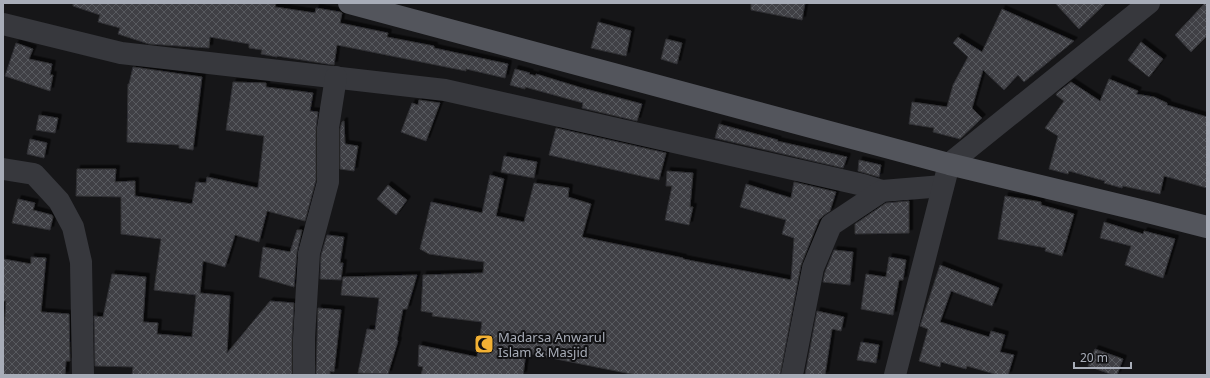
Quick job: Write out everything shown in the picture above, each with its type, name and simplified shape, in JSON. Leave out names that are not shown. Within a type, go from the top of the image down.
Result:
[{"type":"main road","points":[[349,3],[949,164],[1207,227]]},
{"type":"street","points":[[895,375],[949,164],[1149,3]]},
{"type":"street","points":[[3,24],[121,53],[445,90],[855,183],[882,191],[943,186]]},
{"type":"street","points":[[304,375],[304,338],[309,253],[328,182],[328,128],[336,77]]},
{"type":"street","points":[[3,169],[34,174],[59,201],[73,227],[80,262],[83,375]]},
{"type":"street","points":[[792,375],[813,268],[831,225],[882,191]]},
{"type":"building","points":[[73,3],[276,3],[275,7],[315,13],[316,8],[340,12],[342,13],[340,23],[388,33],[387,37],[434,46],[434,48],[508,64],[505,78],[466,69],[466,71],[337,45],[334,65],[261,54],[262,50],[249,48],[249,44],[210,37],[209,48],[149,44],[118,34],[120,28],[98,22],[100,15],[73,6]]},
{"type":"building","points":[[751,3],[805,3],[802,20],[751,10]]},
{"type":"building","points":[[1055,3],[1106,3],[1079,29]]},
{"type":"building","points":[[1205,3],[1207,3],[1207,36],[1191,52],[1175,35]]},
{"type":"building","points":[[1002,9],[1074,41],[1024,82],[1018,75],[1004,90],[983,70],[972,108],[982,118],[960,139],[933,132],[934,128],[909,124],[912,102],[947,107],[953,85],[968,57],[953,43],[958,37],[982,52]]},
{"type":"building","points":[[598,22],[631,31],[626,56],[591,48]]},
{"type":"building","points":[[666,39],[682,43],[677,64],[661,59]]},
{"type":"building","points":[[1141,42],[1163,59],[1149,77],[1128,60]]},
{"type":"building","points":[[16,43],[33,49],[29,59],[52,64],[50,75],[53,75],[50,91],[5,76]]},
{"type":"building","points":[[133,67],[202,77],[193,150],[179,148],[179,145],[127,142],[128,84]]},
{"type":"building","points":[[515,69],[642,104],[637,121],[582,108],[583,103],[525,87],[525,89],[510,85]]},
{"type":"building","points":[[1109,79],[1138,91],[1136,94],[1154,97],[1167,103],[1167,105],[1207,117],[1207,188],[1164,176],[1160,194],[1123,186],[1122,188],[1104,183],[1105,181],[1069,171],[1068,174],[1049,169],[1058,136],[1045,128],[1064,101],[1056,95],[1057,93],[1071,82],[1100,101]]},
{"type":"building","points":[[233,82],[266,83],[266,87],[313,93],[310,111],[318,112],[316,128],[316,180],[305,221],[267,211],[259,242],[235,235],[225,267],[203,261],[200,293],[230,296],[227,353],[270,301],[294,303],[292,375],[132,375],[133,367],[95,366],[94,316],[103,317],[112,274],[146,277],[143,322],[158,323],[157,334],[192,337],[196,295],[154,290],[161,239],[121,234],[121,197],[76,196],[77,169],[116,169],[115,182],[135,181],[135,196],[192,204],[196,182],[206,183],[207,177],[258,188],[264,136],[226,130]]},
{"type":"building","points":[[419,100],[440,103],[426,141],[401,132],[412,103],[418,105]]},
{"type":"building","points":[[39,115],[58,118],[55,133],[36,130]]},
{"type":"building","points":[[344,121],[345,144],[358,146],[354,171],[340,169],[340,129],[342,122]]},
{"type":"building","points":[[719,124],[778,140],[777,141],[847,157],[843,168],[715,138]]},
{"type":"building","points":[[556,128],[666,153],[659,180],[549,155]]},
{"type":"building","points":[[30,139],[47,143],[44,158],[27,154]]},
{"type":"building","points":[[504,156],[537,162],[534,178],[501,172]]},
{"type":"building","points":[[859,160],[881,165],[879,177],[858,171]]},
{"type":"building","points":[[667,171],[693,173],[690,207],[693,207],[689,225],[665,220],[672,186],[666,186]]},
{"type":"building","points":[[490,175],[504,179],[496,216],[524,222],[534,183],[569,188],[568,197],[591,204],[582,237],[791,280],[794,238],[782,234],[786,220],[740,207],[746,184],[791,198],[794,182],[836,192],[830,211],[819,220],[801,265],[780,375],[636,375],[526,353],[523,375],[421,375],[423,367],[418,366],[419,345],[477,357],[482,322],[432,316],[433,313],[421,311],[423,275],[483,273],[484,262],[429,254],[420,249],[431,202],[482,213]]},
{"type":"building","points":[[388,185],[407,200],[396,215],[377,199]]},
{"type":"building","points":[[1005,196],[1041,202],[1041,205],[1074,214],[1062,256],[1045,251],[1046,248],[998,239]]},
{"type":"building","points":[[18,199],[35,203],[33,210],[52,215],[53,217],[50,230],[12,223]]},
{"type":"building","points":[[909,201],[909,233],[855,234],[855,224],[886,203]]},
{"type":"building","points":[[1104,222],[1143,234],[1144,231],[1175,239],[1163,278],[1125,265],[1131,246],[1100,238]]},
{"type":"building","points":[[297,230],[302,230],[297,252],[294,287],[259,277],[263,247],[290,252]]},
{"type":"building","points":[[327,235],[344,237],[340,263],[343,263],[341,280],[320,279],[321,255]]},
{"type":"building","points":[[834,250],[853,252],[850,285],[823,282],[825,272]]},
{"type":"building","points":[[31,257],[46,258],[41,312],[69,314],[70,361],[66,361],[65,375],[3,375],[3,342],[6,301],[3,301],[3,259],[31,264]]},
{"type":"building","points":[[889,257],[906,260],[903,280],[899,280],[893,315],[861,309],[866,274],[886,277]]},
{"type":"building","points":[[940,265],[999,288],[992,306],[951,291],[940,322],[989,337],[991,331],[1005,335],[1000,352],[1014,355],[1008,375],[998,375],[967,366],[966,369],[941,362],[940,367],[919,361],[928,329],[920,326]]},
{"type":"building","points":[[417,275],[407,309],[403,309],[398,341],[388,374],[358,373],[367,329],[375,330],[379,298],[341,295],[343,277]]},
{"type":"building","points":[[318,308],[341,310],[334,372],[330,371],[330,375],[316,375]]},
{"type":"building","points":[[817,311],[844,317],[841,331],[832,329],[825,375],[805,375]]},
{"type":"building","points":[[861,342],[879,345],[876,363],[857,360]]},
{"type":"building","points":[[1095,349],[1123,359],[1117,375],[1088,366]]},
{"type":"place","name":"Madarsa Anwarul Islam & Masjid","points":[[484,344]]}]
